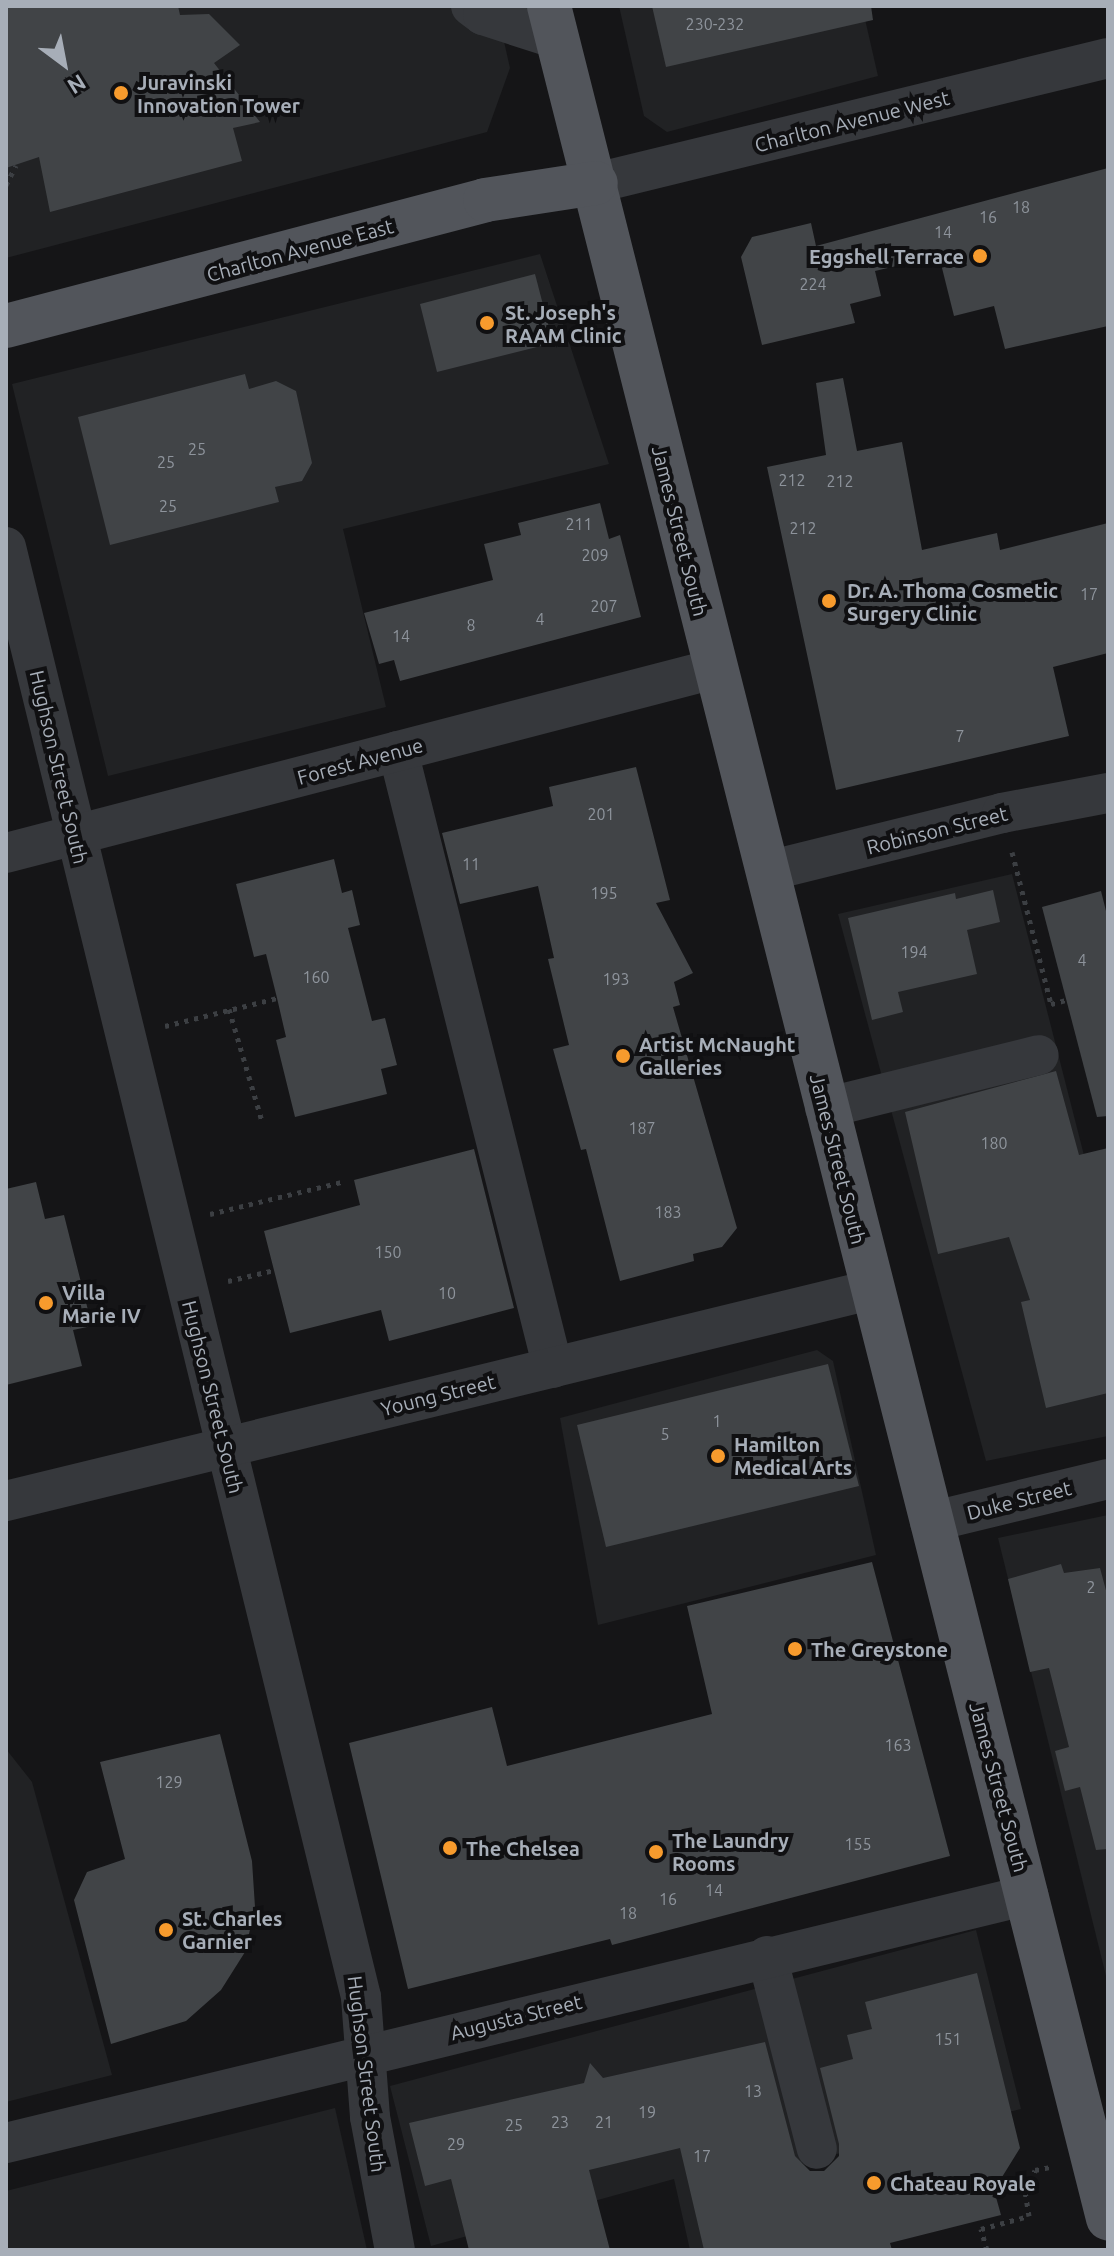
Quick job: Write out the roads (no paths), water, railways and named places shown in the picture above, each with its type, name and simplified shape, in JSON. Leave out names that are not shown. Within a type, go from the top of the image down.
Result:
[{"type":"main road","name":"James Street South","points":[[553,22],[596,183],[870,1290],[1103,2192]]},
{"type":"main road","name":"Charlton Avenue East","points":[[6,326],[485,200],[596,183]]},
{"type":"street","points":[[471,6],[483,15],[553,22]]},
{"type":"street","name":"Charlton Avenue West","points":[[596,183],[1108,58]]},
{"type":"street","name":"Hughson Street South","points":[[6,547],[73,837],[361,1997],[363,2055],[395,2250]]},
{"type":"street","name":"Forest Avenue","points":[[6,853],[714,669]]},
{"type":"street","points":[[398,751],[553,1368]]},
{"type":"street","name":"Robinson Street","points":[[768,871],[1002,813],[1108,793]]},
{"type":"street","points":[[825,1108],[1039,1055]]},
{"type":"street","name":"Young Street","points":[[6,1501],[870,1290]]},
{"type":"street","name":"Duke Street","points":[[930,1522],[1108,1479]]},
{"type":"street","name":"Augusta Street","points":[[6,2143],[1028,1895]]},
{"type":"street","points":[[767,1956],[817,2149]]},
{"type":"place","name":"Juravinski Innovation Tower","points":[[121,93]]},
{"type":"place","name":"Eggshell Terrace","points":[[980,256]]},
{"type":"place","name":"St. Joseph's RAAM Clinic","points":[[487,323]]},
{"type":"place","name":"Dr. A. Thoma Cosmetic Surgery Clinic","points":[[829,601]]},
{"type":"place","name":"Artist McNaught Galleries","points":[[623,1056]]},
{"type":"place","name":"Villa Marie IV","points":[[46,1303]]},
{"type":"place","name":"Hamilton Medical Arts","points":[[718,1456]]},
{"type":"place","name":"The Greystone","points":[[795,1649]]},
{"type":"place","name":"The Chelsea","points":[[450,1848]]},
{"type":"place","name":"The Laundry Rooms","points":[[656,1852]]},
{"type":"place","name":"St. Charles Garnier","points":[[166,1930]]},
{"type":"place","name":"Chateau Royale","points":[[874,2183]]}]
